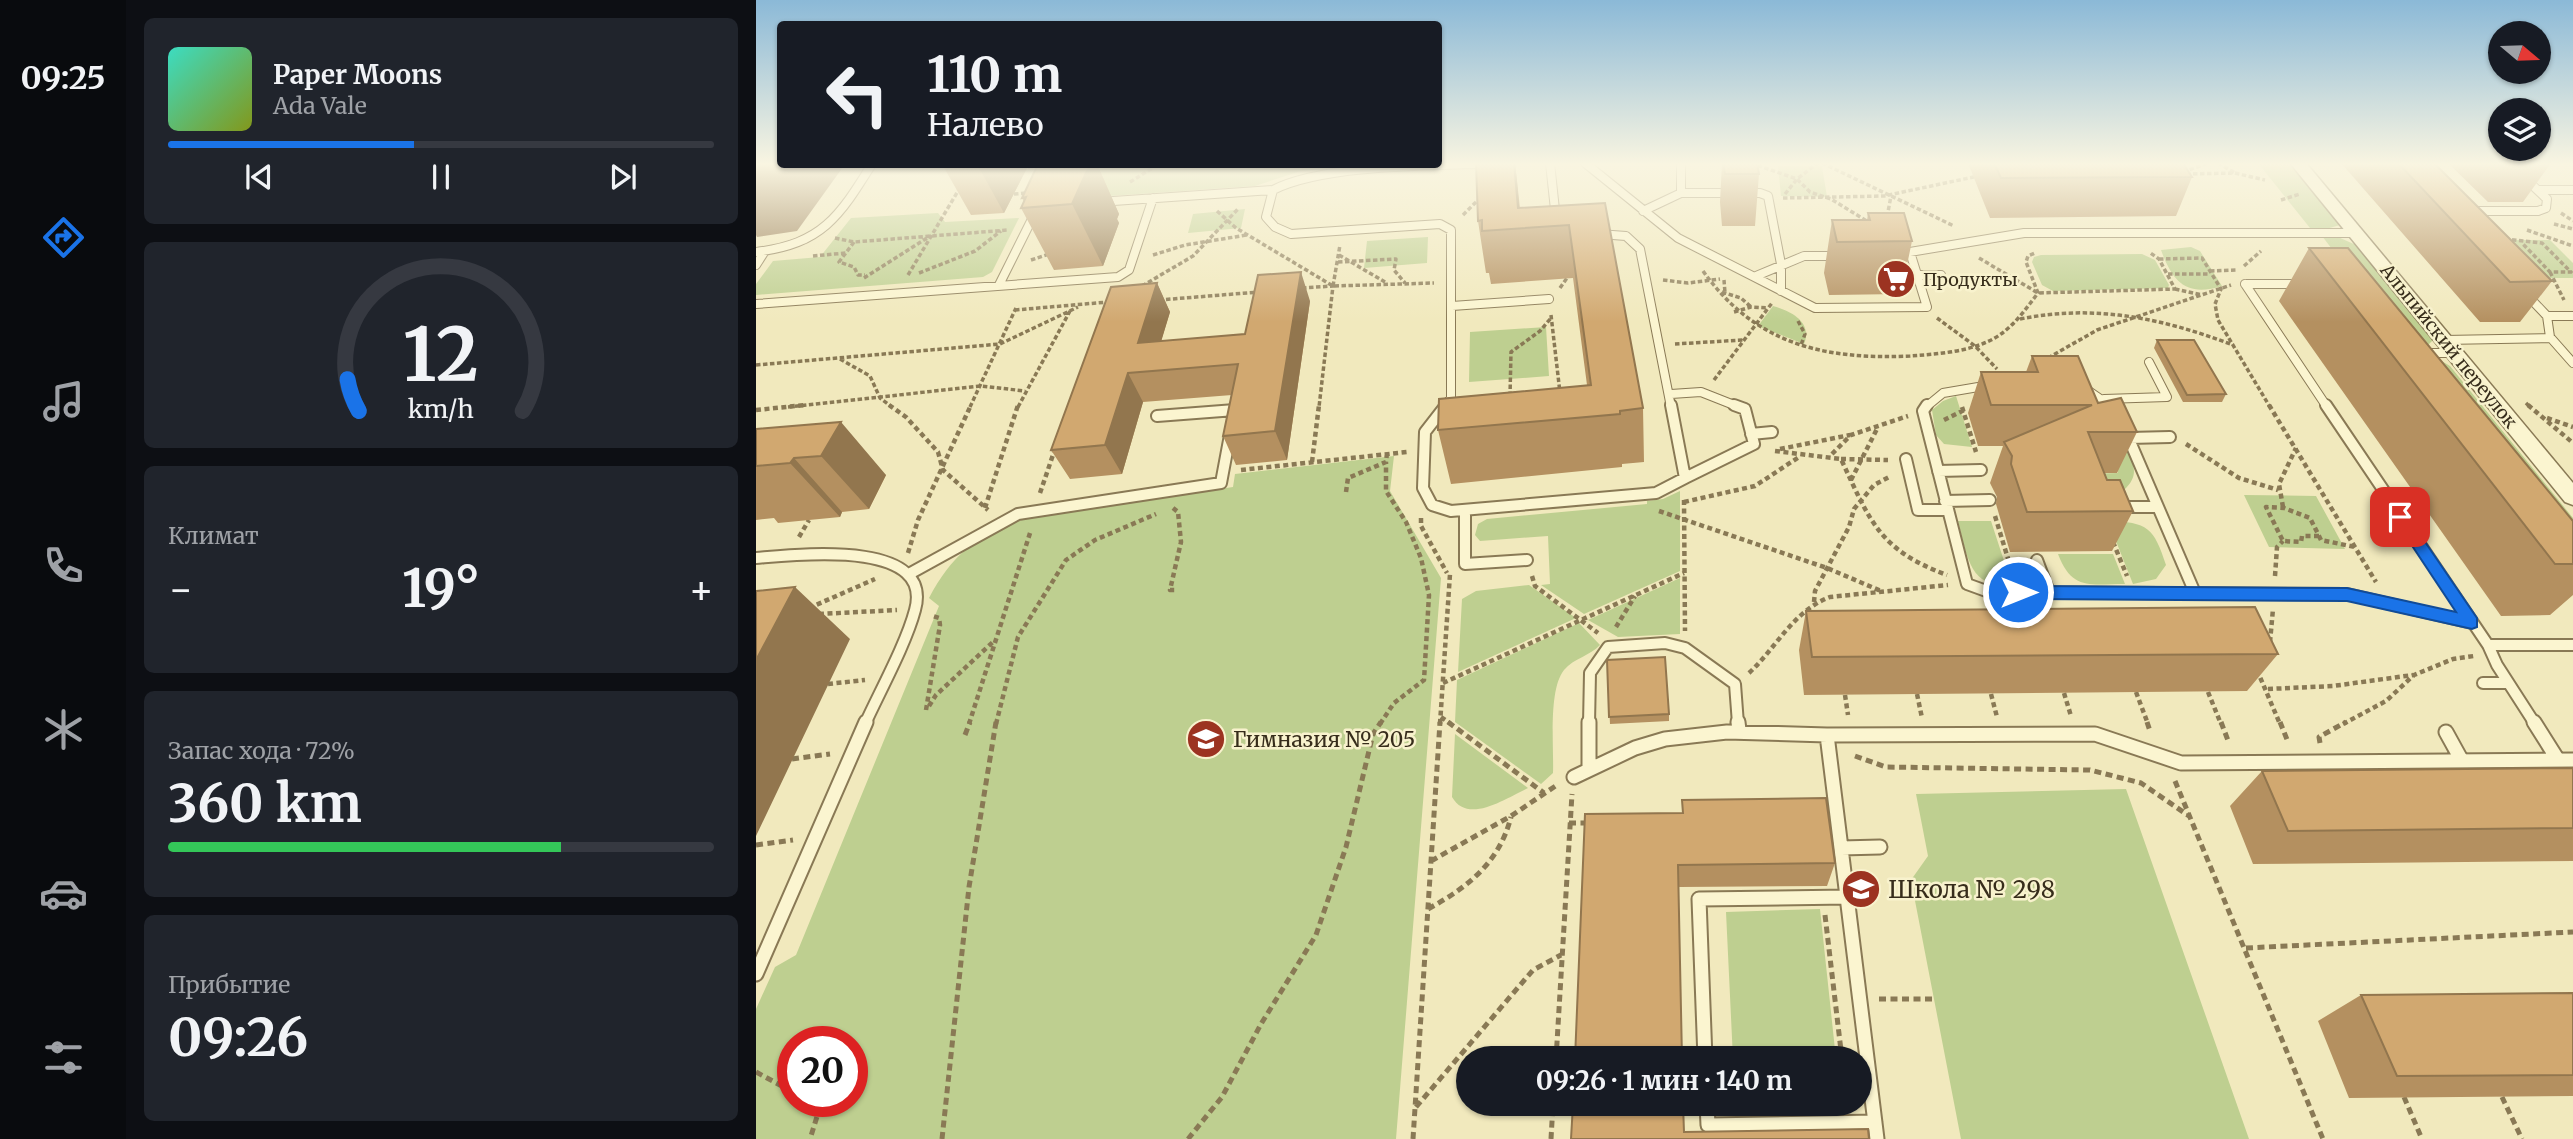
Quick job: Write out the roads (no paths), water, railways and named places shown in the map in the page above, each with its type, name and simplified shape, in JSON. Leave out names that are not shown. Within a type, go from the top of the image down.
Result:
[{"type":"street","name":"Альпийский переулок","points":[[2344,216],[2573,497]]},
{"type":"lane","points":[[756,265],[760,252],[795,248],[819,235],[836,216]]},
{"type":"lane","points":[[999,285],[1033,216]]},
{"type":"lane","points":[[756,304],[1110,279],[1124,274],[1131,264],[1147,216]]},
{"type":"lane","points":[[1266,216],[1275,228],[1291,234],[1440,224],[1451,230],[1451,398],[1425,432],[1423,488],[1432,505],[1441,509],[1465,510],[1656,492],[1670,488],[1752,439],[1772,432]]},
{"type":"lane","points":[[1556,216],[1557,226],[1563,230]]},
{"type":"lane","points":[[1649,216],[1672,234],[1815,308],[1927,307],[1910,252]]},
{"type":"lane","points":[[1772,216],[1781,264],[1781,291]]},
{"type":"lane","points":[[2469,216],[2476,219]]},
{"type":"lane","points":[[1583,234],[1609,233],[1633,239],[1640,249],[1671,394],[1685,478]]},
{"type":"lane","points":[[1890,256],[2024,233],[2358,233]]},
{"type":"lane","points":[[1756,276],[1804,256],[1852,256]]},
{"type":"lane","points":[[1917,275],[1941,275]]},
{"type":"lane","points":[[2308,284],[2245,284],[2490,650],[2558,760]]},
{"type":"lane","points":[[2516,284],[2547,316],[2573,316]]},
{"type":"lane","points":[[1452,306],[1549,299]]},
{"type":"lane","points":[[2547,316],[2546,329],[2550,338],[2573,363]]},
{"type":"lane","points":[[2414,353],[2449,346],[2550,338]]},
{"type":"lane","points":[[2104,398],[2167,397],[2149,362]]},
{"type":"lane","points":[[2068,383],[2104,398],[2114,407],[2118,426],[2129,438],[2195,593]]},
{"type":"lane","points":[[2013,384],[1956,389],[1929,401],[1923,411],[1967,583],[1989,592],[2347,594],[2472,623]]},
{"type":"lane","points":[[1671,394],[1701,392],[1745,409],[1752,439]]},
{"type":"lane","points":[[756,558],[836,552],[904,571],[1000,521],[1038,505],[1221,483],[1235,410],[1157,416]]},
{"type":"lane","points":[[1435,418],[1448,417]]},
{"type":"lane","points":[[2129,438],[2170,437]]},
{"type":"lane","points":[[1907,464],[1918,510],[1990,500]]},
{"type":"lane","points":[[1938,471],[1981,470]]},
{"type":"lane","points":[[2111,507],[2157,507]]},
{"type":"lane","points":[[1465,510],[1465,564],[1527,560]]},
{"type":"lane","points":[[2169,534],[2182,534]]},
{"type":"lane","points":[[2037,560],[2049,592]]},
{"type":"lane","points":[[756,974],[916,609],[917,593],[904,571]]},
{"type":"lane","points":[[1590,767],[1590,673],[1602,653],[1612,643],[1665,643],[1685,648],[1735,684],[1739,730]]},
{"type":"lane","points":[[2490,650],[2573,645]]},
{"type":"lane","points":[[2483,683],[2508,683]]},
{"type":"lane","points":[[1574,777],[1649,741],[1680,734],[1739,730],[1788,730],[1827,735],[2095,734],[2117,739],[2181,763],[2573,760]]},
{"type":"lane","points":[[2446,732],[2462,761]]},
{"type":"lane","points":[[1827,735],[1877,1139]]},
{"type":"lane","points":[[1841,848],[1880,847]]},
{"type":"lane","points":[[1705,1046],[1699,899],[1847,897]]},
{"type":"lane","points":[[1707,1116],[1707,1125],[1875,1122]]},
{"type":"place","name":"Продукты","points":[[1896,279]]},
{"type":"place","name":"Гимназия № 205","points":[[1206,739]]},
{"type":"place","name":"Школа № 298","points":[[1861,889]]}]
